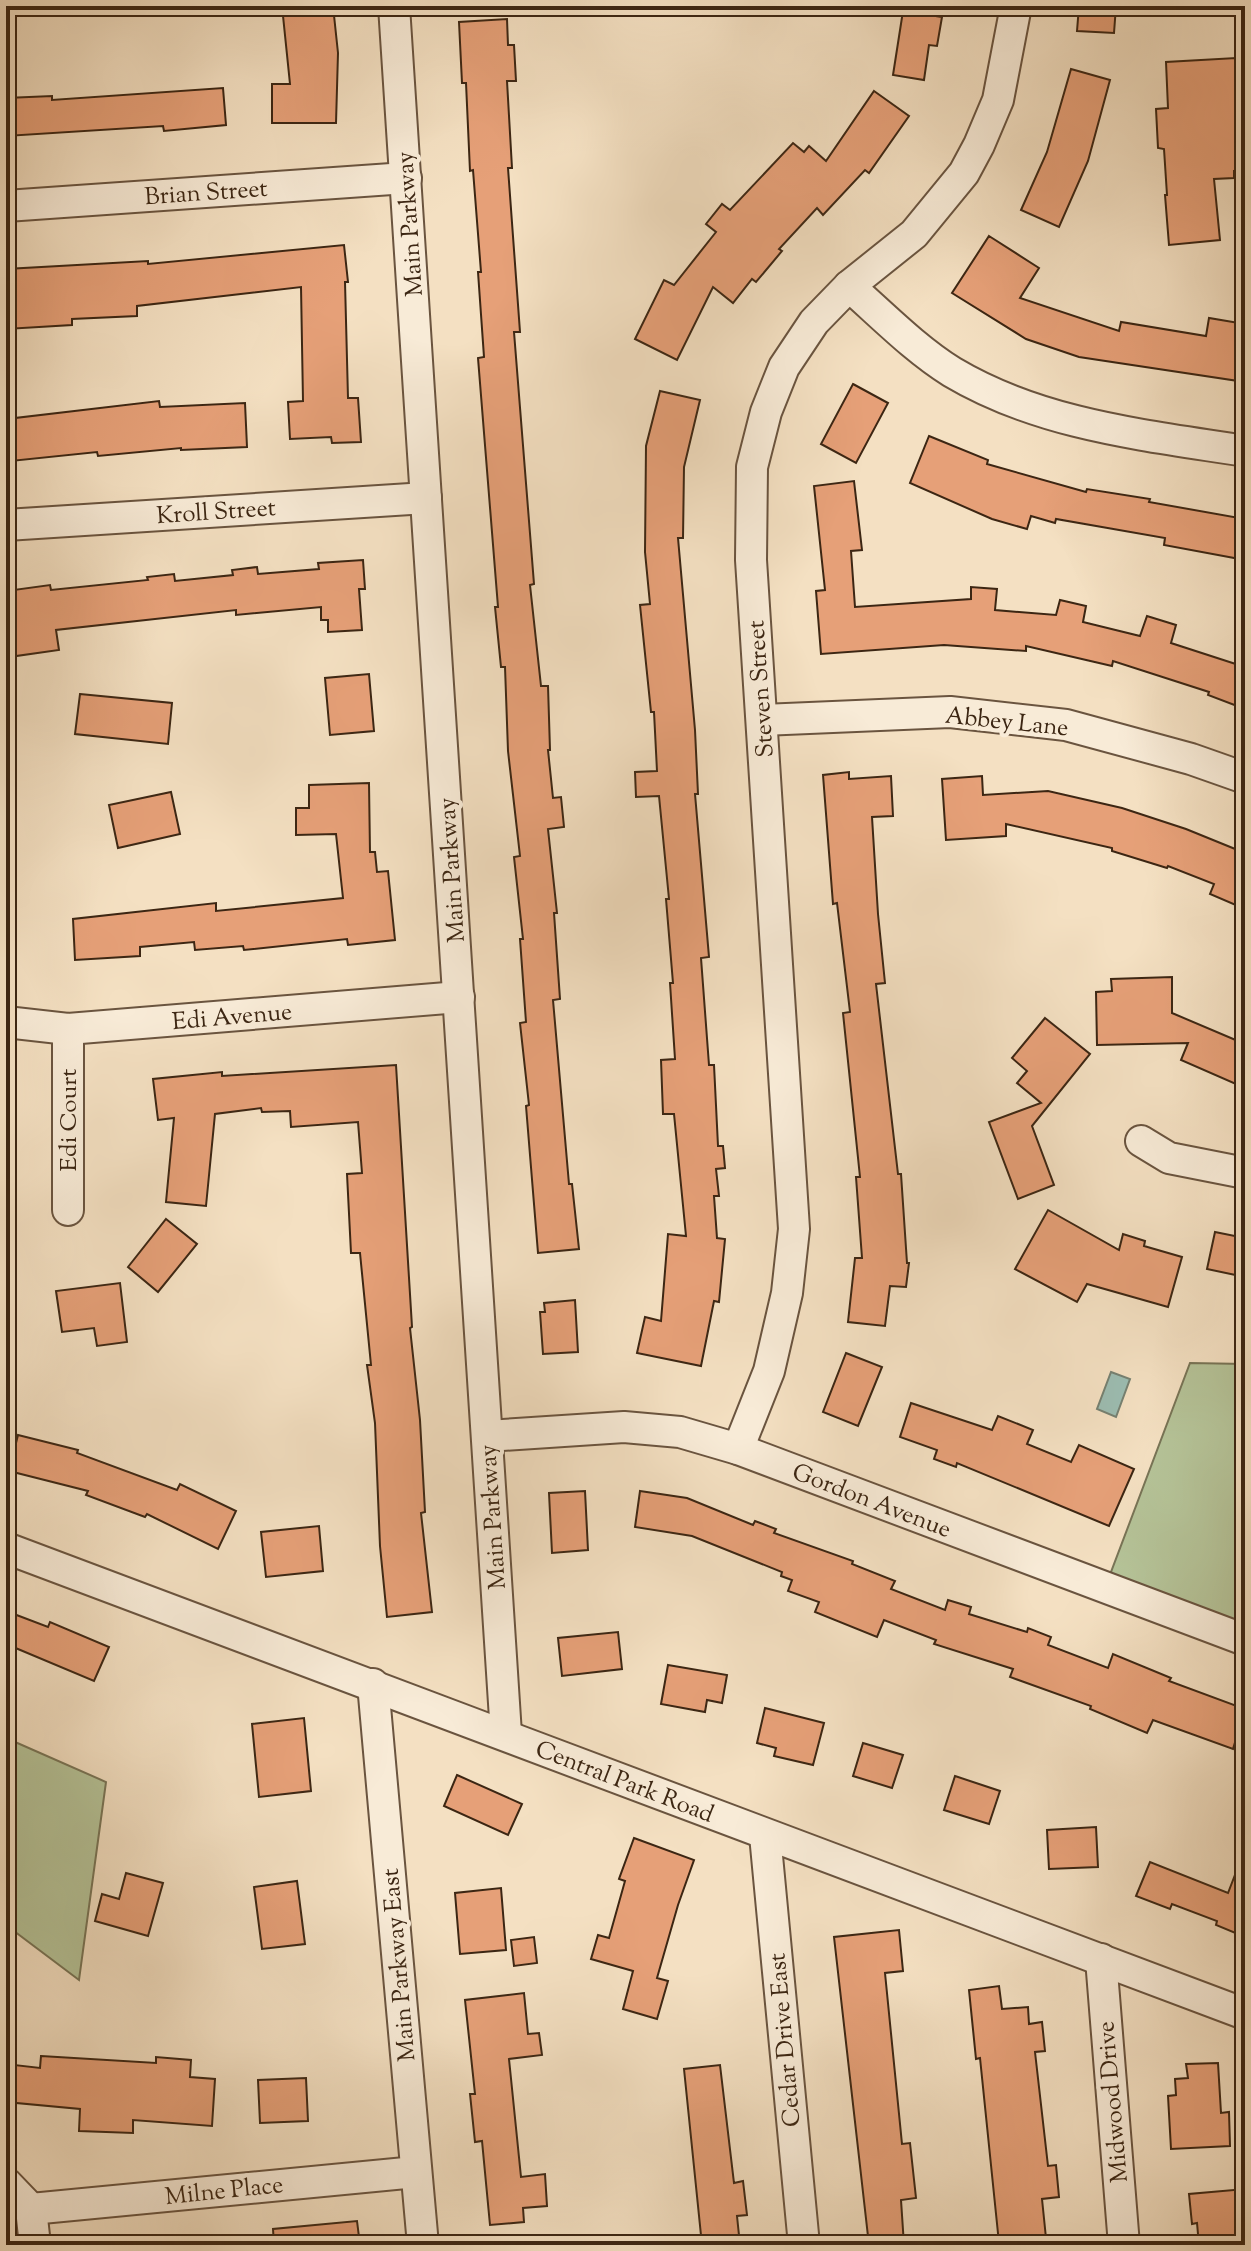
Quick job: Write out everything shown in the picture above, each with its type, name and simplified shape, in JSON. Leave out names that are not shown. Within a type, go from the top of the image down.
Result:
[{"type":"street","name":"Main Parkway","points":[[394,6],[506,1734]]},
{"type":"street","name":"Steven Street","points":[[738,1449],[769,1371],[787,1293],[794,1229],[751,560],[752,467],[766,412],[784,367],[814,322],[849,286],[914,234],[964,173],[998,100],[1016,6]]},
{"type":"street","name":"Brian Street","points":[[6,206],[406,178]]},
{"type":"street","points":[[849,286],[951,371],[1016,404],[1103,429],[1245,451]]},
{"type":"street","name":"Kroll Street","points":[[6,525],[426,498]]},
{"type":"street","name":"Abbey Lane","points":[[762,720],[950,712],[1066,725],[1191,759],[1245,778]]},
{"type":"street","name":"Edi Avenue","points":[[6,1022],[68,1029],[459,997]]},
{"type":"street","name":"Edi Court","points":[[68,1029],[68,1210]]},
{"type":"street","points":[[1141,1141],[1169,1158],[1245,1173]]},
{"type":"street","name":"Gordon Avenue","points":[[487,1436],[624,1427],[680,1432],[738,1449],[1245,1640]]},
{"type":"street","name":"Central Park Road","points":[[6,1548],[1245,2014]]},
{"type":"street","name":"Main Parkway East","points":[[373,1684],[423,2245]]},
{"type":"street","name":"Cedar Drive East","points":[[765,1835],[804,2245]]},
{"type":"street","name":"Midwood Drive","points":[[1101,1959],[1124,2245]]},
{"type":"street","name":"Milne Place","points":[[31,2209],[416,2172]]},
{"type":"street","points":[[6,2183],[31,2209],[35,2245]]},
{"type":"green space","points":[[1190,1363],[1245,1364],[1245,1632],[1108,1580]]},
{"type":"green space","points":[[6,1738],[106,1782],[79,1980],[6,1925]]},
{"type":"water","points":[[1111,1372],[1130,1379],[1116,1417],[1097,1409]]},
{"type":"building","points":[[282,6],[333,6],[338,53],[336,123],[272,123],[272,84],[290,84]]},
{"type":"building","points":[[1079,6],[1116,6],[1114,33],[1077,31]]},
{"type":"building","points":[[903,11],[942,17],[937,46],[929,45],[924,80],[893,75]]},
{"type":"building","points":[[507,19],[508,45],[514,45],[516,81],[507,81],[512,168],[508,168],[520,332],[514,332],[534,584],[530,585],[541,686],[548,686],[548,750],[553,798],[561,797],[564,827],[548,829],[557,913],[554,913],[560,999],[553,1000],[569,1184],[572,1184],[579,1249],[538,1253],[526,1106],[529,1105],[520,1023],[526,1022],[520,939],[523,939],[514,857],[520,856],[508,751],[505,667],[501,667],[495,607],[498,607],[478,358],[484,357],[478,272],[481,272],[459,22]]},
{"type":"building","points":[[1236,58],[1239,103],[1245,103],[1245,170],[1234,171],[1234,178],[1214,179],[1220,240],[1169,245],[1164,149],[1158,148],[1156,109],[1168,108],[1166,62]]},
{"type":"building","points":[[1071,69],[1110,80],[1088,161],[1059,227],[1021,210],[1047,152]]},
{"type":"building","points":[[223,88],[226,125],[164,131],[163,126],[6,136],[6,98],[52,96],[52,100]]},
{"type":"building","points":[[874,91],[909,116],[869,173],[865,170],[823,215],[817,208],[779,249],[782,251],[756,282],[752,279],[733,303],[713,287],[677,360],[635,339],[664,280],[674,285],[716,232],[706,224],[722,204],[730,210],[793,143],[804,152],[809,146],[826,161]]},
{"type":"building","points":[[989,236],[1039,268],[1020,298],[1119,331],[1121,322],[1206,336],[1209,318],[1245,324],[1245,382],[1079,357],[1026,339],[952,293]]},
{"type":"building","points":[[344,245],[348,282],[345,282],[348,398],[358,398],[361,442],[332,443],[331,437],[290,439],[288,402],[303,401],[301,287],[137,306],[137,316],[72,319],[72,325],[6,329],[6,269],[148,261],[148,264]]},
{"type":"building","points":[[853,384],[888,403],[856,463],[821,444]]},
{"type":"building","points":[[660,391],[700,400],[684,467],[683,538],[678,538],[695,730],[698,794],[695,794],[709,957],[701,958],[709,1065],[714,1065],[718,1146],[723,1146],[725,1168],[716,1169],[719,1196],[714,1196],[717,1238],[725,1239],[719,1302],[714,1301],[701,1366],[637,1353],[645,1317],[661,1321],[668,1234],[686,1236],[674,1114],[663,1114],[661,1060],[675,1059],[666,899],[669,899],[659,796],[636,797],[635,772],[657,771],[654,712],[651,712],[640,605],[650,604],[645,552],[646,446]]},
{"type":"building","points":[[159,401],[160,407],[245,403],[247,447],[181,448],[98,456],[97,452],[11,461],[7,419]]},
{"type":"building","points":[[929,436],[988,460],[987,464],[1086,492],[1087,489],[1150,499],[1149,502],[1245,519],[1245,560],[1164,545],[1165,538],[1056,519],[1055,523],[1031,516],[1027,529],[992,519],[910,483]]},
{"type":"building","points":[[854,481],[862,550],[851,551],[855,607],[971,599],[971,587],[997,589],[995,610],[1056,615],[1060,600],[1086,606],[1083,622],[1140,636],[1147,616],[1176,625],[1171,643],[1245,667],[1245,709],[1208,695],[1209,692],[1113,661],[1112,666],[1026,646],[1026,651],[944,645],[821,654],[816,591],[825,590],[814,486]]},
{"type":"building","points":[[363,560],[365,589],[359,589],[362,630],[328,632],[328,620],[321,620],[321,607],[236,615],[236,610],[56,630],[59,650],[16,656],[12,632],[6,633],[6,591],[50,585],[51,590],[148,580],[147,577],[174,574],[175,581],[233,575],[232,570],[257,567],[258,574],[319,569],[318,563]]},
{"type":"building","points":[[369,674],[374,731],[330,735],[325,678]]},
{"type":"building","points":[[80,694],[172,703],[168,744],[75,734]]},
{"type":"building","points":[[849,772],[849,779],[891,776],[893,816],[872,817],[885,983],[876,984],[898,1174],[901,1174],[909,1263],[906,1287],[890,1286],[885,1326],[848,1322],[855,1258],[862,1258],[856,1177],[860,1177],[843,1013],[850,1012],[837,903],[833,904],[823,775]]},
{"type":"building","points":[[982,776],[983,795],[1048,791],[1122,808],[1245,853],[1245,909],[1210,894],[1214,884],[1168,866],[1112,851],[1112,848],[1006,824],[1006,836],[946,840],[942,779]]},
{"type":"building","points":[[369,783],[370,852],[375,852],[377,872],[388,871],[395,940],[348,945],[347,939],[244,950],[243,946],[195,950],[194,942],[140,947],[140,956],[75,960],[73,919],[216,903],[216,911],[343,898],[336,834],[296,835],[296,808],[309,808],[309,785]]},
{"type":"building","points":[[171,792],[180,834],[118,848],[109,805]]},
{"type":"building","points":[[1172,977],[1172,1013],[1245,1044],[1245,1088],[1181,1060],[1188,1043],[1097,1045],[1096,992],[1112,991],[1111,979]]},
{"type":"building","points":[[1045,1018],[1090,1054],[1032,1126],[1054,1185],[1018,1199],[989,1122],[1041,1103],[1017,1083],[1027,1071],[1012,1058]]},
{"type":"building","points":[[396,1065],[410,1328],[420,1420],[425,1512],[421,1513],[432,1612],[387,1617],[380,1546],[375,1423],[367,1365],[371,1365],[360,1253],[351,1253],[347,1174],[362,1173],[358,1122],[291,1127],[290,1111],[262,1112],[261,1108],[215,1114],[206,1206],[166,1202],[174,1118],[158,1120],[153,1079],[222,1072],[222,1076]]},
{"type":"building","points":[[1048,1210],[1119,1250],[1123,1234],[1145,1241],[1144,1246],[1182,1257],[1168,1307],[1087,1284],[1077,1302],[1015,1269]]},
{"type":"building","points":[[166,1219],[197,1244],[158,1292],[128,1267]]},
{"type":"building","points":[[1215,1232],[1245,1238],[1245,1277],[1207,1269]]},
{"type":"building","points":[[120,1283],[127,1342],[97,1346],[94,1328],[62,1332],[56,1291]]},
{"type":"building","points":[[575,1300],[578,1352],[543,1354],[540,1312],[545,1312],[544,1303]]},
{"type":"building","points":[[846,1353],[882,1367],[858,1426],[823,1412]]},
{"type":"building","points":[[911,1403],[992,1430],[998,1416],[1033,1430],[1027,1444],[1071,1462],[1079,1445],[1134,1469],[1109,1526],[957,1463],[956,1467],[934,1459],[937,1450],[900,1437]]},
{"type":"building","points":[[18,1435],[78,1450],[77,1453],[177,1490],[180,1484],[236,1511],[218,1549],[147,1514],[145,1517],[86,1495],[88,1491],[9,1471]]},
{"type":"building","points":[[585,1491],[588,1550],[552,1553],[549,1493]]},
{"type":"building","points":[[640,1491],[687,1498],[753,1525],[755,1521],[776,1529],[774,1533],[853,1561],[852,1564],[895,1581],[891,1589],[945,1610],[948,1600],[971,1607],[969,1614],[1027,1632],[1028,1628],[1051,1637],[1048,1645],[1108,1668],[1113,1654],[1171,1678],[1169,1681],[1245,1709],[1233,1749],[1153,1720],[1147,1733],[1090,1709],[1091,1706],[1010,1677],[1013,1669],[934,1644],[936,1640],[884,1620],[877,1637],[815,1612],[819,1602],[788,1591],[792,1580],[781,1576],[782,1572],[692,1536],[635,1527]]},
{"type":"building","points":[[319,1526],[323,1571],[266,1577],[261,1532]]},
{"type":"building","points":[[6,1611],[48,1627],[50,1622],[109,1647],[94,1681],[6,1644]]},
{"type":"building","points":[[618,1632],[622,1669],[562,1676],[558,1638]]},
{"type":"building","points":[[668,1665],[727,1675],[722,1703],[707,1700],[705,1712],[661,1704]]},
{"type":"building","points":[[765,1708],[824,1723],[813,1765],[774,1756],[776,1748],[757,1743]]},
{"type":"building","points":[[304,1718],[311,1791],[259,1797],[252,1724]]},
{"type":"building","points":[[863,1743],[903,1755],[892,1788],[853,1776]]},
{"type":"building","points":[[457,1775],[522,1804],[508,1835],[444,1806]]},
{"type":"building","points":[[955,1776],[1000,1791],[989,1824],[944,1810]]},
{"type":"building","points":[[1096,1827],[1098,1867],[1049,1869],[1047,1830]]},
{"type":"building","points":[[634,1838],[694,1860],[657,1978],[668,1981],[657,2019],[623,2009],[633,1971],[591,1959],[598,1935],[609,1938],[625,1881],[619,1879]]},
{"type":"building","points":[[1243,1854],[1245,1937],[1216,1925],[1217,1921],[1172,1904],[1170,1909],[1136,1896],[1150,1862],[1228,1893]]},
{"type":"building","points":[[126,1873],[163,1883],[148,1936],[95,1921],[102,1894],[119,1899]]},
{"type":"building","points":[[297,1881],[305,1944],[262,1949],[254,1887]]},
{"type":"building","points":[[501,1888],[506,1950],[460,1954],[455,1893]]},
{"type":"building","points":[[899,1930],[903,1971],[885,1973],[902,2144],[910,2143],[916,2198],[901,2200],[904,2245],[869,2245],[834,1937]]},
{"type":"building","points":[[534,1937],[537,1963],[514,1966],[511,1940]]},
{"type":"building","points":[[999,1986],[1002,2009],[1028,2007],[1029,2024],[1042,2022],[1045,2051],[1035,2052],[1048,2166],[1056,2165],[1059,2197],[1042,2199],[1046,2238],[999,2243],[980,2058],[976,2059],[969,1990]]},
{"type":"building","points":[[524,1993],[528,2034],[539,2033],[542,2055],[509,2059],[521,2177],[545,2174],[547,2206],[523,2208],[524,2222],[490,2225],[482,2141],[475,2142],[470,2094],[475,2094],[465,2000]]},
{"type":"building","points":[[41,2056],[156,2063],[156,2057],[191,2060],[190,2077],[215,2079],[212,2126],[133,2120],[133,2133],[79,2131],[80,2109],[6,2102],[6,2064],[40,2068]]},
{"type":"building","points":[[1218,2063],[1221,2113],[1229,2112],[1230,2146],[1171,2149],[1168,2096],[1176,2095],[1175,2079],[1188,2078],[1186,2064]]},
{"type":"building","points":[[720,2065],[734,2183],[743,2181],[747,2215],[737,2216],[740,2245],[702,2245],[684,2069]]},
{"type":"building","points":[[306,2078],[308,2121],[260,2123],[258,2080]]},
{"type":"building","points":[[1245,2189],[1245,2245],[1199,2245],[1197,2223],[1192,2224],[1189,2194]]},
{"type":"building","points":[[357,2221],[360,2245],[274,2245],[273,2229]]}]
